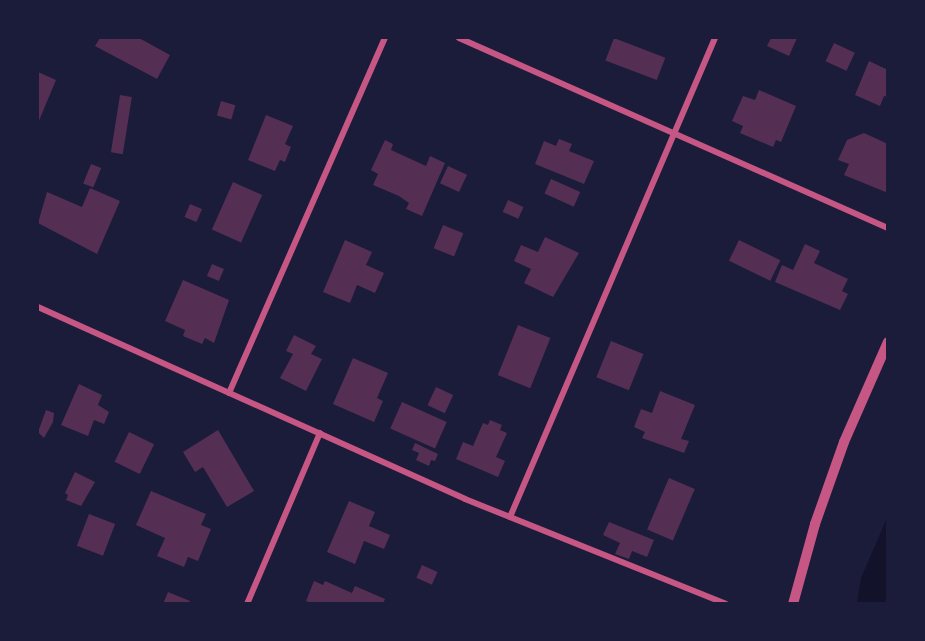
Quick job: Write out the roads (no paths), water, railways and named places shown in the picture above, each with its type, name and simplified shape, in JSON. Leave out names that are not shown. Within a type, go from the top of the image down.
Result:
[{"type":"street","points":[[229,393],[385,38]]},
{"type":"street","points":[[459,38],[888,228]]},
{"type":"street","points":[[510,517],[715,38]]},
{"type":"street","points":[[38,308],[510,517],[726,603]]},
{"type":"street","points":[[793,603],[815,524],[844,442],[888,342]]},
{"type":"street","points":[[247,603],[320,433]]}]
